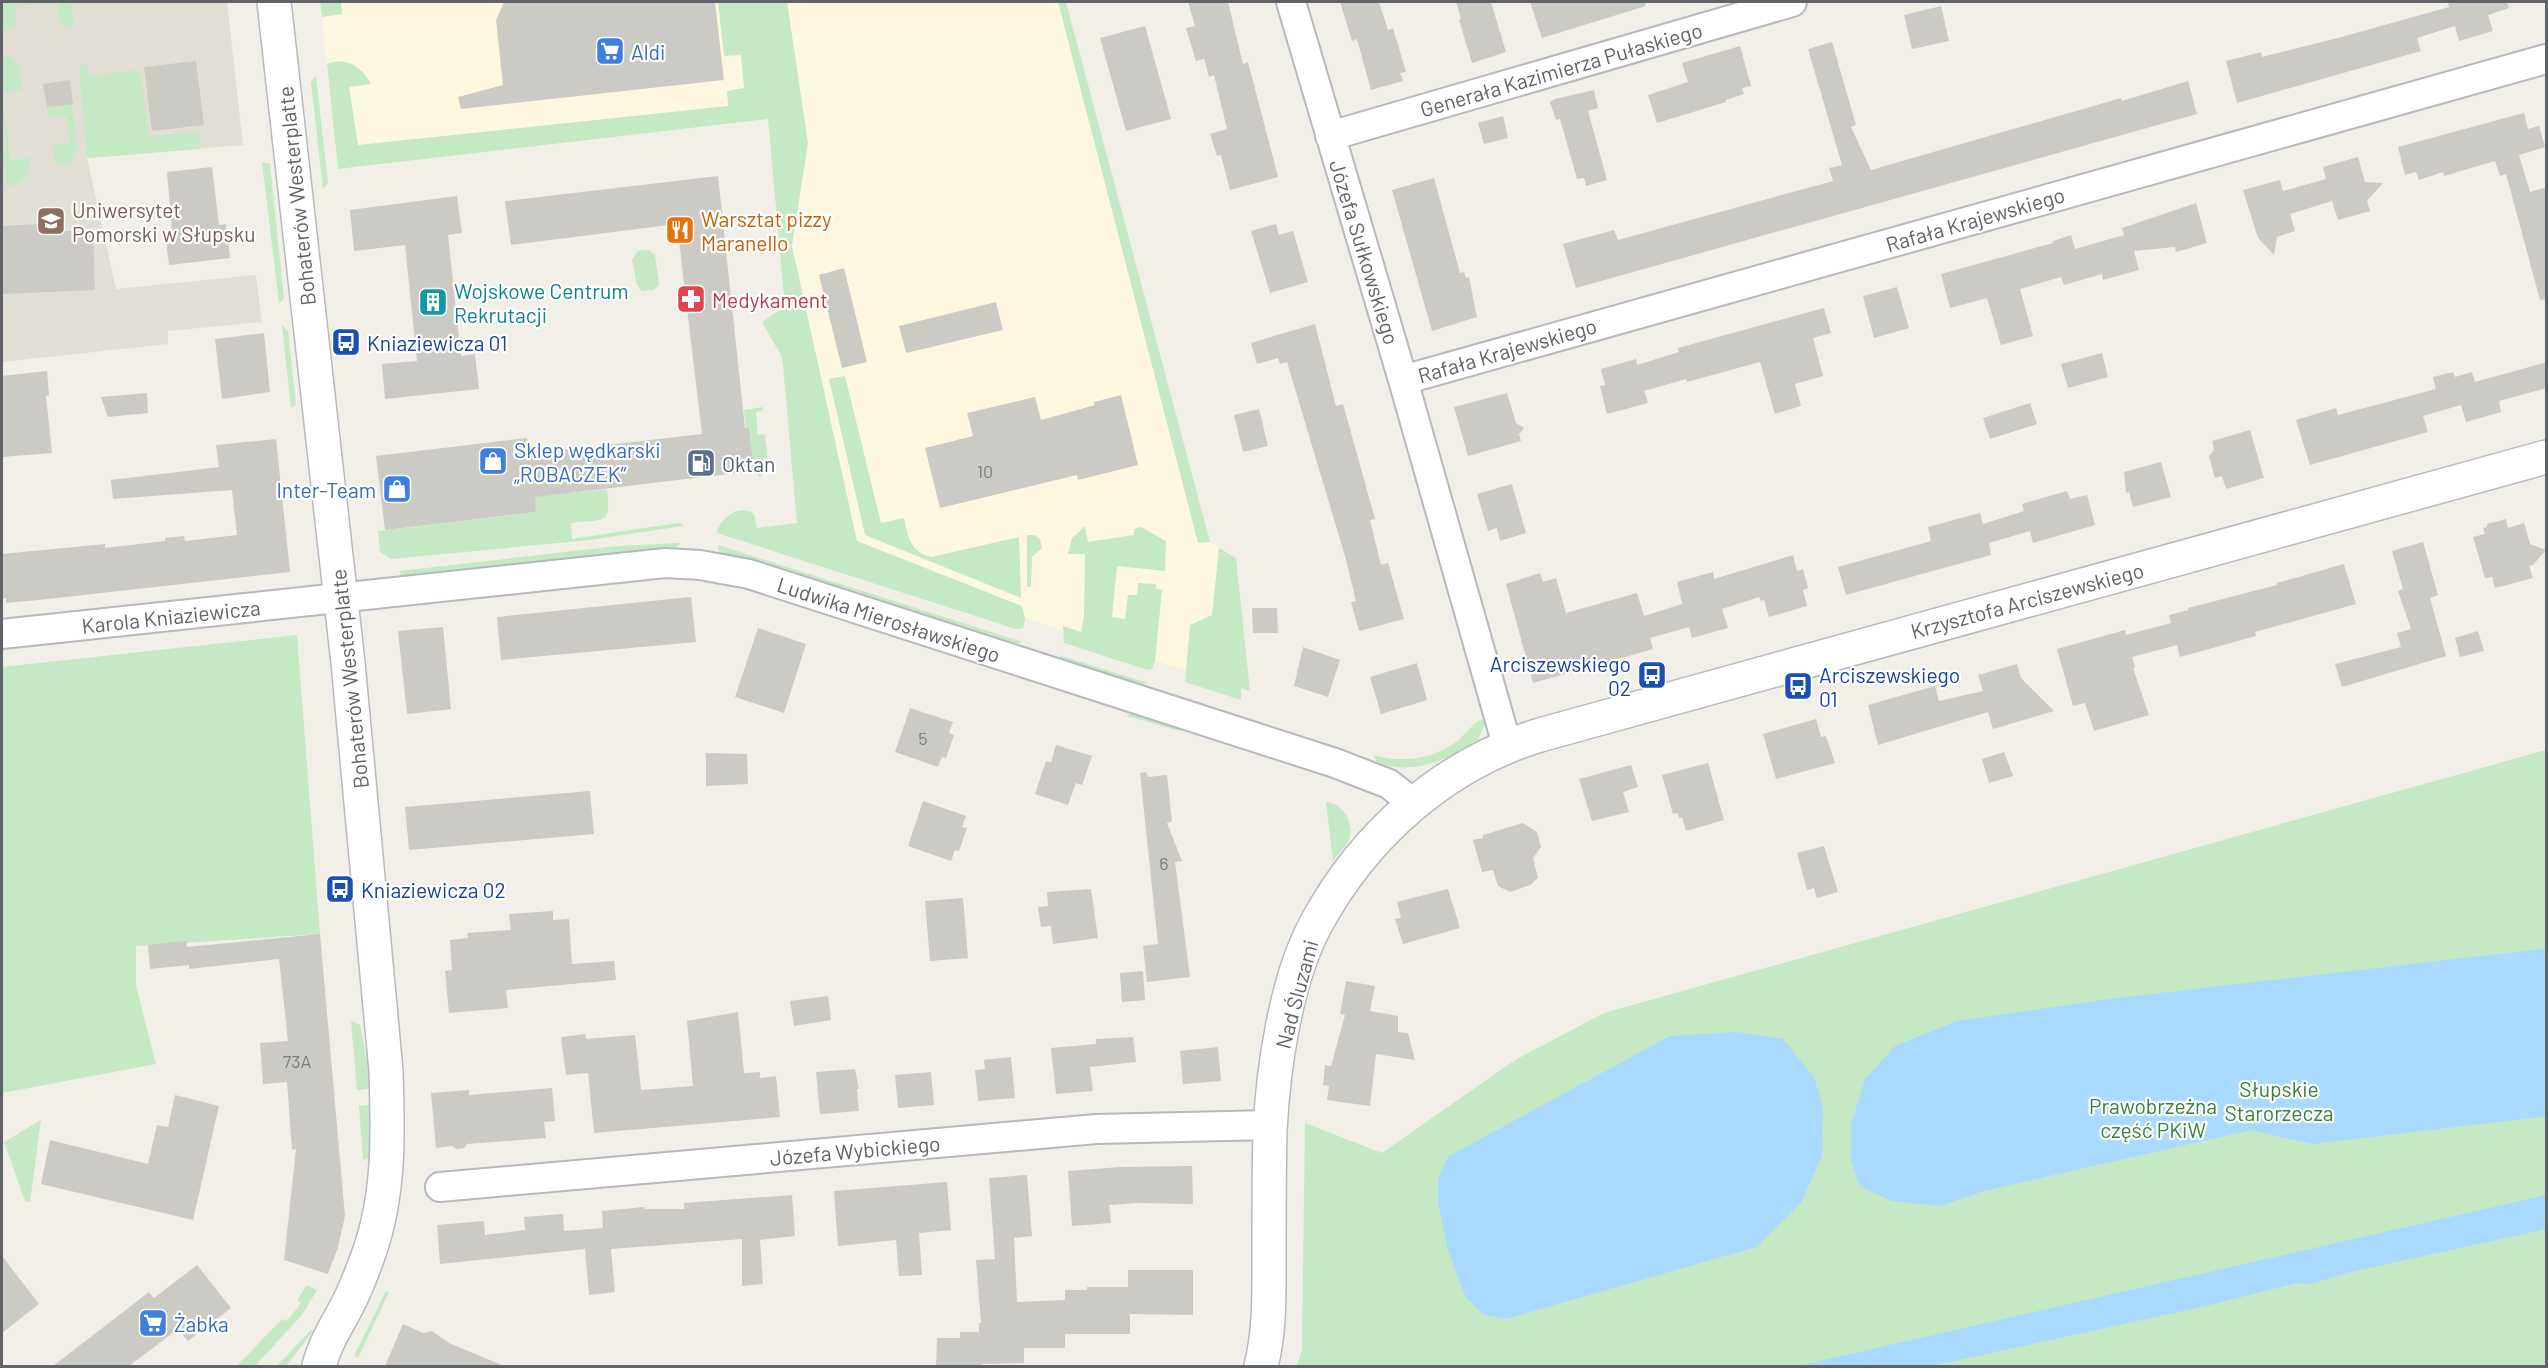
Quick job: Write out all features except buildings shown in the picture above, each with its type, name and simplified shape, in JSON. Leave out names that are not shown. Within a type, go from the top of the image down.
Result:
[{"type":"street","name":"Bohaterów Westerplatte","points":[[274,2],[341,597],[386,1071],[388,1136],[385,1190],[370,1251],[349,1303],[315,1360]]},
{"type":"street","name":"Józefa Sułkowskiego","points":[[1290,2],[1403,380],[1508,745]]},
{"type":"street","name":"Generała Kazimierza Pułaskiego","points":[[1330,136],[1792,2]]},
{"type":"street","name":"Rafała Krajewskiego","points":[[1403,380],[2547,59]]},
{"type":"street","name":"Krzysztofa Arciszewskiego","points":[[1508,745],[2547,457]]},
{"type":"street","name":"Ludwika Mierosławskiego","points":[[341,597],[665,563],[700,565],[749,574],[1335,763],[1389,784],[1413,803]]},
{"type":"street","name":"Karola Kniaziewicza","points":[[2,634],[341,597]]},
{"type":"street","name":"Nad Śluzami","points":[[1261,1366],[1266,1346],[1269,1293],[1271,1125],[1280,1036],[1299,965],[1316,924],[1346,877],[1384,832],[1413,803],[1460,769],[1508,745]]},
{"type":"street","name":"Józefa Wybickiego","points":[[440,1186],[1096,1130],[1271,1125]]},
{"type":"shaded area","name":"Uniwersytet Pomorski w Słupsku","points":[[2,2],[227,2],[243,145],[87,158],[116,289],[256,275],[262,322],[168,331],[168,344],[2,362]]},
{"type":"shaded area","points":[[320,2],[1066,2],[1209,542],[1236,558],[1250,691],[892,575],[809,545],[768,119],[338,169]]},
{"type":"green space","points":[[2,2],[46,3],[15,6],[16,26],[2,34]]},
{"type":"green space","points":[[58,2],[72,2],[74,27],[66,27],[60,23]]},
{"type":"green space","points":[[320,2],[341,2],[342,14],[322,17]]},
{"type":"green space","points":[[718,2],[787,2],[808,143],[792,246],[857,541],[1022,606],[1025,618],[1023,628],[1016,629],[717,533],[726,517],[742,510],[754,514],[757,528],[797,523],[783,365],[781,355],[762,322],[785,306],[768,119],[338,169],[327,64],[347,62],[358,68],[371,84],[349,87],[358,145],[728,106],[727,91],[744,88],[741,55],[724,56]]},
{"type":"green space","points":[[1058,2],[1066,2],[1210,542],[1198,543]]},
{"type":"green space","points":[[2,55],[9,56],[17,62],[21,72],[22,90],[2,92]]},
{"type":"green space","points":[[82,63],[86,63],[89,76],[140,70],[149,136],[198,131],[200,149],[87,158],[79,69]]},
{"type":"green space","points":[[316,76],[328,183],[323,189],[311,82]]},
{"type":"green space","points":[[2,92],[10,160],[30,158],[29,169],[24,178],[17,184],[6,186],[5,166],[2,165],[2,151],[6,150]]},
{"type":"green space","points":[[72,104],[77,148],[71,162],[54,164],[52,146],[70,144],[67,116],[48,117],[47,107]]},
{"type":"green space","points":[[262,162],[270,164],[284,299],[279,303]]},
{"type":"green space","points":[[648,250],[655,255],[659,284],[654,290],[642,291],[637,285],[632,260],[638,251]]},
{"type":"green space","points":[[282,325],[288,331],[296,405],[291,408]]},
{"type":"green space","points":[[845,376],[881,523],[904,518],[914,547],[924,555],[931,557],[1019,537],[1021,598],[865,535],[829,379]]},
{"type":"green space","points":[[762,407],[763,411],[756,412],[758,435],[765,434],[767,457],[766,468],[760,478],[754,471],[749,428],[746,428],[744,410]]},
{"type":"green space","points":[[607,489],[606,515],[598,520],[571,523],[572,539],[671,524],[681,523],[683,526],[590,540],[391,559],[380,552],[378,531],[536,512],[534,493],[570,493]]},
{"type":"green space","points":[[1085,526],[1088,542],[1134,535],[1134,529],[1141,527],[1166,541],[1165,571],[1117,566],[1112,617],[1125,619],[1128,595],[1137,595],[1138,583],[1156,584],[1156,589],[1162,590],[1155,661],[1152,669],[1148,670],[1064,643],[1063,626],[1081,632],[1084,617],[1085,554],[1068,554],[1072,538]]},
{"type":"green space","points":[[1027,535],[1034,535],[1040,539],[1042,548],[1032,557],[1031,587],[1027,587]]},
{"type":"green space","points":[[680,543],[675,550],[630,552],[401,577],[400,571],[618,546]]},
{"type":"green space","points":[[718,545],[1023,642],[1012,645],[720,556]]},
{"type":"green space","points":[[1219,548],[1236,558],[1250,691],[1241,688],[1241,700],[1185,682],[1190,625],[1212,615]]},
{"type":"green space","points":[[297,635],[320,934],[136,946],[136,986],[156,1064],[2,1093],[2,667]]},
{"type":"green space","points":[[1059,655],[1148,683],[1138,686],[1064,663]]},
{"type":"green space","points":[[1131,712],[1179,727],[1180,731],[1127,716]]},
{"type":"green space","points":[[1482,719],[1487,719],[1478,740],[1442,760],[1417,767],[1377,763],[1374,755],[1406,759],[1438,752],[1457,741]]},
{"type":"green space","name":"Prawobrzeżna część PKiW","points":[[2546,750],[2546,1366],[1297,1366],[1302,1349],[1305,1123],[1382,1153],[1515,1060],[1604,1013]]},
{"type":"green space","points":[[1326,802],[1338,806],[1343,811],[1351,829],[1348,842],[1333,861]]},
{"type":"green space","points":[[351,1021],[360,1025],[371,1084],[367,1089],[357,1090]]},
{"type":"green space","points":[[368,1105],[373,1109],[373,1158],[363,1160],[359,1106]]},
{"type":"green space","points":[[41,1120],[30,1202],[25,1201],[4,1142]]},
{"type":"green space","points":[[307,1285],[317,1290],[302,1315],[255,1366],[237,1366],[282,1319],[287,1321],[301,1303],[297,1300]]},
{"type":"green space","points":[[386,1291],[389,1292],[358,1358],[354,1356]]},
{"type":"green space","points":[[311,1330],[313,1331],[286,1366],[277,1366]]},
{"type":"water","points":[[2546,950],[2546,1115],[2540,1117],[2312,1144],[2251,1130],[1984,1191],[1940,1206],[1892,1201],[1860,1186],[1851,1161],[1851,1125],[1865,1079],[1895,1046],[1957,1021],[2117,998]]},
{"type":"water","points":[[1736,1032],[1783,1039],[1814,1077],[1823,1108],[1822,1156],[1801,1203],[1756,1247],[1506,1319],[1484,1315],[1465,1296],[1448,1250],[1438,1202],[1438,1178],[1449,1156],[1670,1036]]},
{"type":"water","points":[[2546,1195],[2546,1229],[2346,1273],[2311,1284],[2297,1283],[2210,1305],[1932,1366],[1798,1366]]},
{"type":"place","name":"Aldi","points":[[610,51]]},
{"type":"place","name":"Uniwersytet Pomorski w Słupsku","points":[[51,221]]},
{"type":"place","name":"Warsztat pizzy Maranello","points":[[680,230]]},
{"type":"place","name":"Medykament","points":[[691,299]]},
{"type":"place","name":"Wojskowe Centrum Rekrutacji","points":[[433,302]]},
{"type":"place","name":"Kniaziewicza 01","points":[[346,342]]},
{"type":"place","name":"Sklep wędkarski „ROBACZEK”","points":[[493,461]]},
{"type":"place","name":"Oktan","points":[[701,463]]},
{"type":"place","name":"Inter-Team","points":[[397,489]]},
{"type":"place","name":"Arciszewskiego 02","points":[[1652,675]]},
{"type":"place","name":"Arciszewskiego 01","points":[[1798,686]]},
{"type":"place","name":"Kniaziewicza 02","points":[[340,889]]},
{"type":"place","name":"Żabka","points":[[153,1323]]},
{"type":"park label","name":"Słupskie Starorzecza","points":[[2279,1100]]}]
